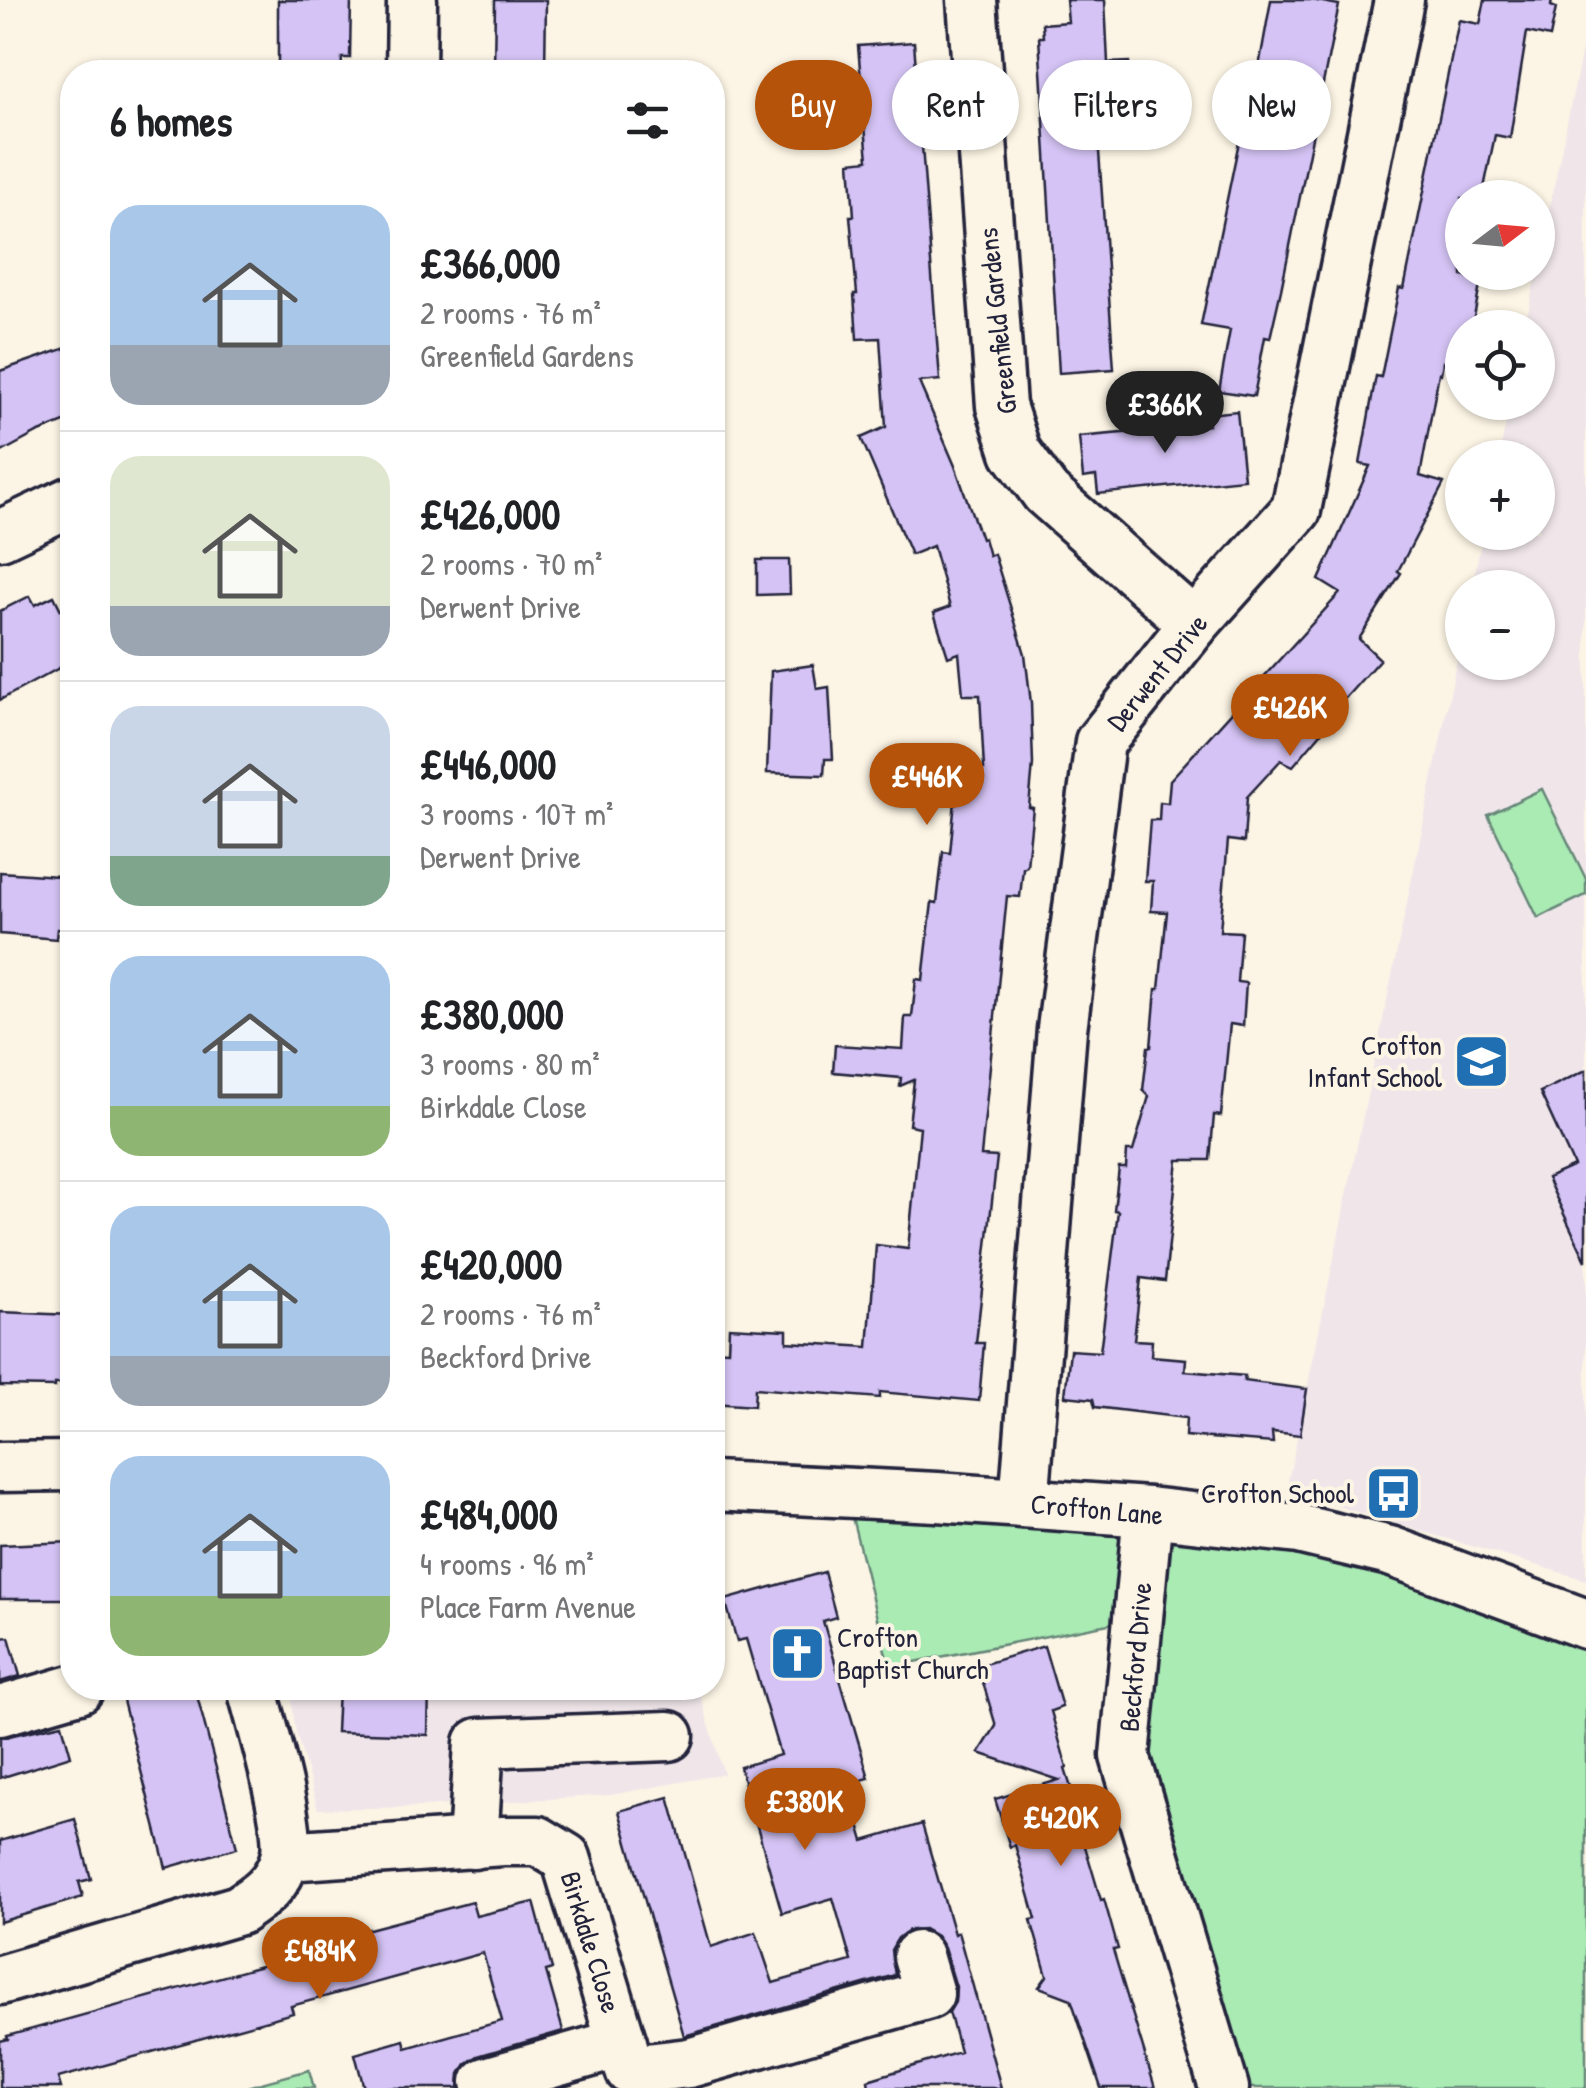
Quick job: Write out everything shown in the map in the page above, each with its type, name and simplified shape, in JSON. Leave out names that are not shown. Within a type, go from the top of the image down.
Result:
[{"type":"street","points":[[411,60],[412,0]]},
{"type":"street","name":"Greenfield Gardens","points":[[972,0],[1000,406],[1016,452],[1046,493],[1194,624]]},
{"type":"street","name":"Derwent Drive","points":[[1024,1503],[1062,1029],[1100,742],[1194,624],[1296,510],[1399,0]]},
{"type":"street","points":[[0,536],[60,507]]},
{"type":"street","points":[[0,1467],[60,1466]]},
{"type":"street","name":"Crofton Lane","points":[[725,1487],[1148,1512],[1298,1529],[1390,1551],[1586,1624]]},
{"type":"street","name":"Beckford Drive","points":[[1148,1512],[1126,1756],[1224,2088]]},
{"type":"street","points":[[0,1711],[60,1694]]},
{"type":"street","points":[[0,1980],[239,1910],[269,1890],[286,1856],[280,1798],[255,1700]]},
{"type":"street","points":[[472,1844],[478,1743],[669,1736]]},
{"type":"street","name":"Birkdale Close","points":[[286,1856],[538,1841],[566,1858],[630,2070],[688,2063],[928,1994],[918,1956]]},
{"type":"street","points":[[486,2082],[622,2043]]},
{"type":"shaded area","name":"Crofton Infant School","points":[[1586,30],[1586,1580],[1286,1491],[1453,680],[1555,680],[1555,570],[1475,570],[1480,550],[1555,550],[1555,440],[1502,440],[1507,420],[1555,420],[1555,310],[1528,310],[1533,290],[1555,290],[1555,181]]},
{"type":"shaded area","points":[[292,1700],[702,1700],[724,1774],[611,1795],[423,1807],[318,1809],[296,1733]]},
{"type":"green space","points":[[1542,789],[1586,879],[1586,895],[1538,918],[1488,815]]},
{"type":"green space","points":[[851,1513],[1118,1526],[1122,1569],[1114,1623],[889,1667]]},
{"type":"green space","points":[[1162,1527],[1330,1539],[1586,1643],[1586,2088],[1244,2088],[1143,1757]]},
{"type":"green space","points":[[309,2070],[314,2088],[243,2088]]},
{"type":"building","points":[[278,0],[351,0],[350,58],[278,60]]},
{"type":"building","points":[[495,0],[546,0],[545,60],[494,60]]},
{"type":"building","points":[[1066,0],[1105,0],[1108,60],[1040,60],[1042,24],[1068,22]]},
{"type":"building","points":[[1271,0],[1312,0],[1339,5],[1328,60],[1260,60]]},
{"type":"building","points":[[1485,0],[1552,0],[1551,6],[1556,8],[1550,37],[1527,32],[1510,138],[1495,135],[1486,180],[1445,180],[1445,290],[1479,290],[1475,310],[1445,310],[1445,362],[1439,373],[1420,476],[1444,483],[1398,571],[1401,573],[1359,639],[1380,659],[1317,730],[1321,733],[1293,766],[1281,760],[1247,797],[1244,842],[1228,840],[1220,931],[1241,932],[1237,982],[1246,983],[1243,1026],[1230,1024],[1221,1116],[1214,1115],[1210,1160],[1178,1160],[1165,1281],[1141,1278],[1134,1340],[1152,1341],[1151,1356],[1186,1359],[1185,1371],[1245,1376],[1244,1381],[1307,1389],[1300,1435],[1272,1432],[1273,1443],[1185,1436],[1186,1418],[1095,1407],[1093,1399],[1065,1396],[1070,1350],[1100,1352],[1118,1211],[1114,1210],[1119,1168],[1126,1168],[1127,1151],[1133,1151],[1149,1096],[1143,1090],[1167,912],[1151,911],[1153,881],[1145,881],[1150,820],[1159,820],[1160,802],[1168,803],[1170,780],[1340,593],[1319,580],[1370,466],[1360,464],[1376,376],[1381,377],[1399,288],[1404,289],[1459,20],[1480,24]]},
{"type":"building","points":[[914,42],[915,60],[892,60],[892,150],[922,150],[940,380],[919,382],[981,539],[984,538],[989,556],[994,554],[1025,654],[1031,703],[1033,764],[1029,807],[1033,808],[1027,866],[1023,868],[1020,897],[1007,896],[981,1156],[997,1157],[976,1343],[984,1343],[979,1401],[880,1392],[880,1398],[755,1388],[754,1406],[725,1404],[729,1327],[787,1330],[787,1342],[868,1347],[876,1245],[908,1249],[920,1127],[909,1125],[914,1080],[900,1086],[901,1078],[833,1072],[835,1045],[903,1049],[905,1017],[912,1017],[916,979],[923,980],[932,902],[937,903],[943,852],[950,853],[958,769],[984,769],[980,695],[963,695],[959,653],[948,657],[934,613],[950,607],[933,546],[911,555],[861,438],[886,427],[880,338],[857,339],[850,162],[868,160],[867,150],[872,150],[872,60],[859,60],[858,46]]},
{"type":"building","points":[[1046,150],[1099,150],[1114,369],[1059,373]]},
{"type":"building","points":[[1237,150],[1309,150],[1281,290],[1270,338],[1265,337],[1254,396],[1219,391],[1230,330],[1201,325]]},
{"type":"building","points":[[60,350],[60,424],[0,453],[0,371]]},
{"type":"building","points":[[1237,411],[1244,479],[1098,494],[1096,476],[1083,478],[1079,437],[1208,425],[1207,414]]},
{"type":"building","points":[[757,560],[789,560],[790,594],[757,595]]},
{"type":"building","points":[[30,596],[35,605],[54,596],[60,608],[60,668],[0,700],[0,611]]},
{"type":"building","points":[[813,665],[817,689],[829,687],[833,759],[825,759],[824,775],[767,773],[771,671]]},
{"type":"building","points":[[0,872],[60,876],[60,929],[56,939],[0,934]]},
{"type":"building","points":[[1586,1070],[1586,1261],[1547,1178],[1574,1166],[1540,1092]]},
{"type":"building","points":[[0,1312],[60,1314],[60,1384],[0,1386]]},
{"type":"building","points":[[60,1542],[60,1599],[0,1599],[0,1545]]},
{"type":"building","points":[[824,1572],[836,1617],[823,1621],[869,1778],[847,1784],[864,1841],[922,1824],[954,1934],[958,1932],[1001,2088],[869,2088],[868,2080],[960,2052],[949,2012],[955,2002],[956,1987],[944,1948],[936,1936],[924,1929],[909,1930],[898,1938],[891,1950],[895,1975],[684,2036],[619,1811],[669,1797],[711,1947],[756,1932],[773,1983],[851,1961],[833,1898],[782,1913],[740,1767],[780,1755],[746,1639],[737,1641],[725,1600]]},
{"type":"building","points":[[9,1637],[20,1676],[0,1682],[0,1638]]},
{"type":"building","points":[[1044,1646],[1062,1707],[1051,1711],[1083,1825],[1079,1826],[1101,1900],[1104,1899],[1118,1949],[1113,1950],[1155,2088],[1101,2088],[1071,1999],[1039,1987],[1047,1976],[1031,1920],[1036,1919],[1015,1845],[1010,1847],[995,1799],[1059,1780],[979,1753],[996,1726],[978,1666]]},
{"type":"building","points":[[123,1700],[198,1700],[237,1848],[166,1868]]},
{"type":"building","points":[[337,1700],[429,1700],[428,1735],[336,1732]]},
{"type":"building","points":[[62,1724],[71,1756],[0,1778],[0,1738]]},
{"type":"building","points":[[75,1819],[91,1879],[79,1882],[83,1897],[0,1922],[0,1841]]},
{"type":"building","points":[[472,1902],[476,1916],[534,1902],[552,1969],[546,1971],[563,2031],[478,2056],[460,2074],[459,2088],[364,2088],[355,2054],[404,2040],[406,2048],[502,2021],[483,1953],[291,2006],[293,2013],[58,2078],[61,2088],[0,2088],[0,2041],[8,2039],[7,2036],[297,1956],[296,1952],[316,1943]]},
{"type":"place","name":"Crofton Infant School","points":[[1481,1061]]},
{"type":"place","name":"Crofton School","points":[[1393,1493]]},
{"type":"place","name":"Crofton Baptist Church","points":[[798,1653]]}]
